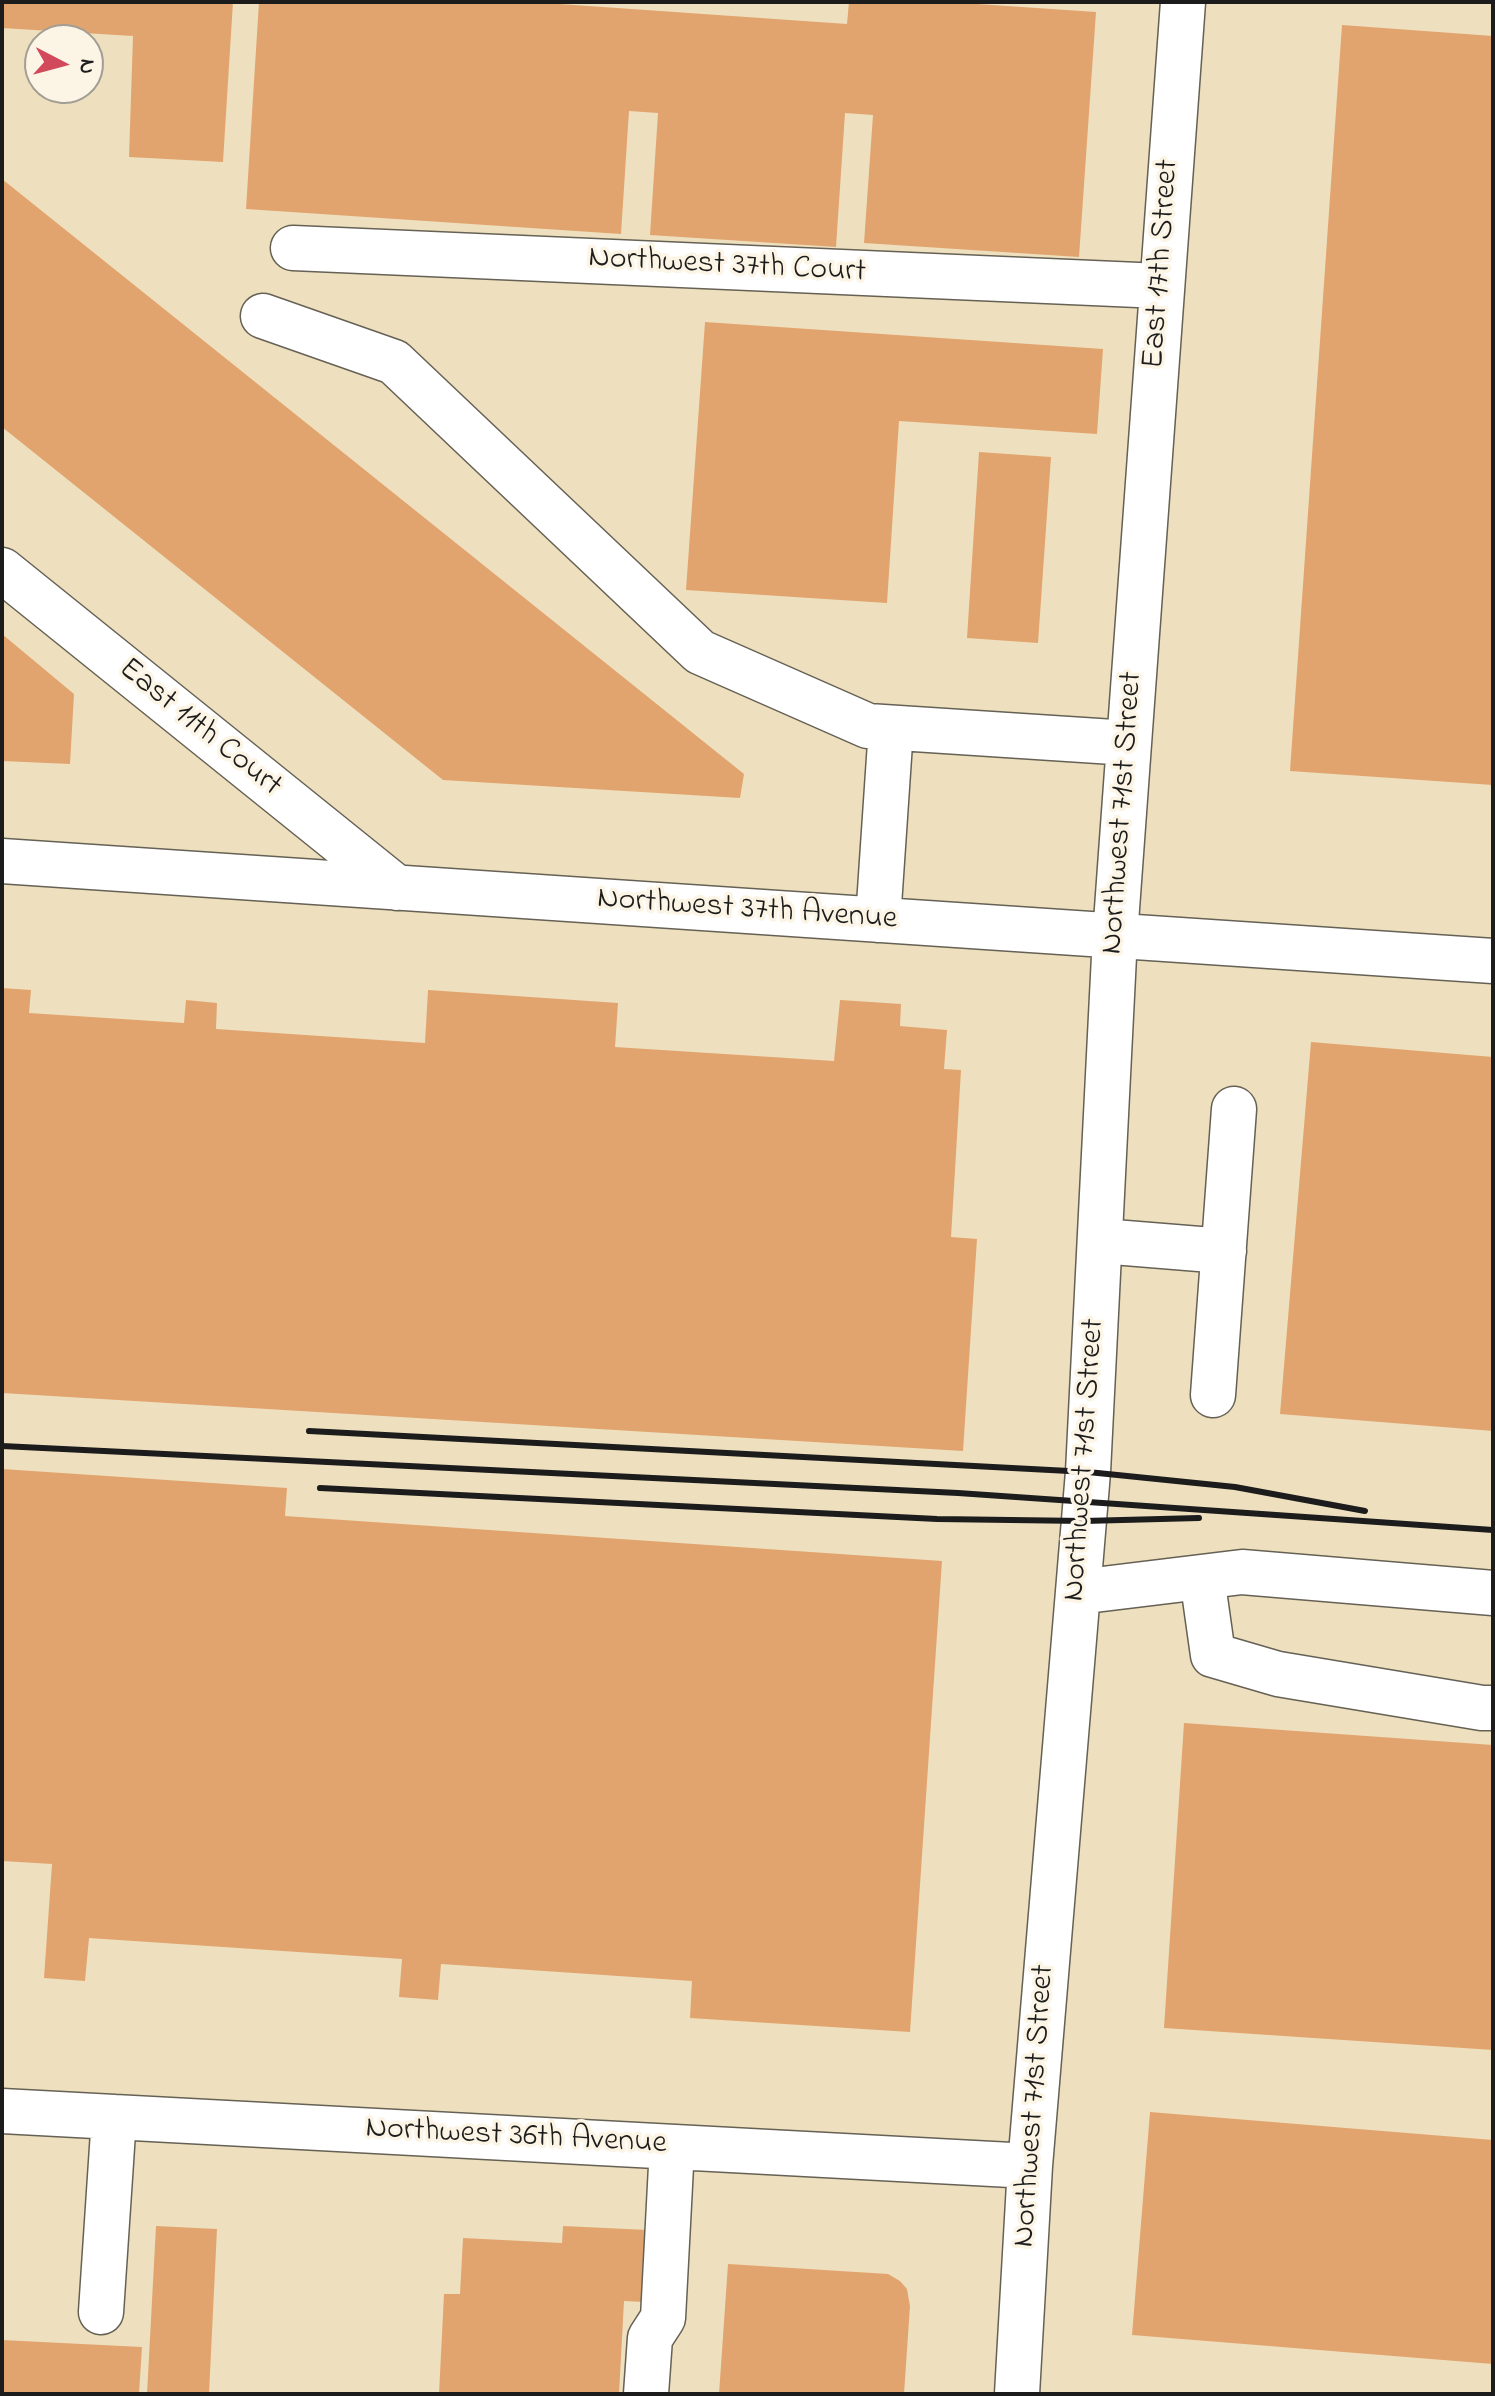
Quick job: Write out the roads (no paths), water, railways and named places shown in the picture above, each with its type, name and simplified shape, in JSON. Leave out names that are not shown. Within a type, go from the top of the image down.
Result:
[{"type":"street","name":"East 17th Street","points":[[1144,526],[1183,2]]},
{"type":"street","name":"Northwest 37th Court","points":[[293,248],[1161,286]]},
{"type":"street","points":[[263,316],[394,362],[700,652],[868,726],[1129,743]]},
{"type":"street","name":"Northwest 71st Street","points":[[1017,2394],[1030,2166],[1088,1472],[1115,936],[1144,526]]},
{"type":"street","name":"East 11th Court","points":[[2,570],[397,888]]},
{"type":"street","points":[[878,920],[891,728]]},
{"type":"street","name":"Northwest 37th Avenue","points":[[2,861],[1493,961]]},
{"type":"street","points":[[1213,1395],[1234,1109]]},
{"type":"street","points":[[1101,1241],[1224,1251]]},
{"type":"street","points":[[1078,1592],[1242,1572],[1493,1593]]},
{"type":"street","points":[[1202,1577],[1213,1655],[1278,1674],[1493,1708]]},
{"type":"street","name":"Northwest 36th Avenue","points":[[2,2111],[1030,2166]]},
{"type":"street","points":[[101,2312],[114,2117]]},
{"type":"street","points":[[646,2394],[650,2338],[663,2318],[672,2147]]},
{"type":"railway","points":[[309,1431],[1088,1472],[1235,1487],[1365,1511]]},
{"type":"railway","points":[[2,1446],[958,1493],[1493,1530]]},
{"type":"railway","points":[[320,1488],[937,1519],[1084,1521],[1199,1518]]}]
